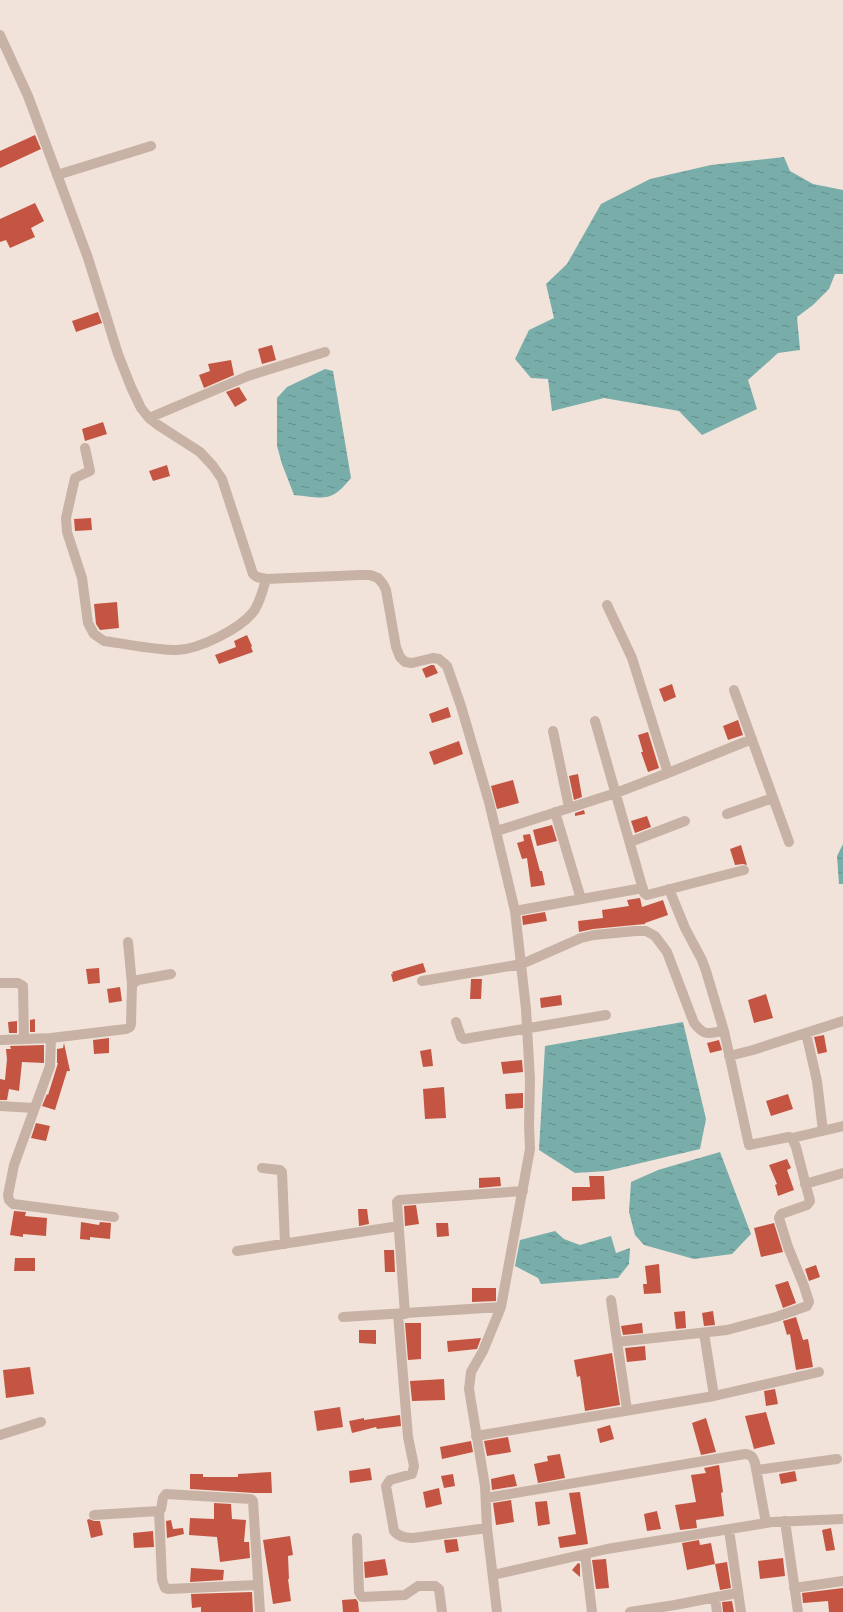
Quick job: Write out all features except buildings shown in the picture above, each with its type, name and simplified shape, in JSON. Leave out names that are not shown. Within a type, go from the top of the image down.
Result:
[{"type":"street","points":[[0,35],[28,96],[88,258],[118,354],[131,388],[141,408],[149,418],[200,452],[213,466],[222,479],[252,574],[266,579],[360,575],[370,575],[378,578],[386,590],[396,647],[400,657],[405,662],[412,663],[434,658],[439,659],[447,666],[461,706],[497,831],[515,911],[522,964],[527,1030],[530,1149],[501,1307],[483,1351],[471,1372],[470,1379],[471,1407],[483,1470],[487,1528],[497,1612]]},
{"type":"street","points":[[57,176],[151,146]]},
{"type":"street","points":[[149,418],[248,376],[325,352]]},
{"type":"street","points":[[85,448],[90,471],[75,478],[66,518],[67,532],[82,578],[88,623],[94,634],[99,638],[104,641],[173,650],[186,649],[207,643],[216,639],[251,614],[259,600],[266,579]]},
{"type":"street","points":[[607,605],[632,658],[668,773]]},
{"type":"street","points":[[734,690],[789,842]]},
{"type":"street","points":[[596,721],[644,893],[647,895],[744,870]]},
{"type":"street","points":[[553,731],[569,807]]},
{"type":"street","points":[[497,831],[616,793],[752,739]]},
{"type":"street","points":[[727,814],[773,798]]},
{"type":"street","points":[[555,812],[581,899]]},
{"type":"street","points":[[630,842],[685,821]]},
{"type":"street","points":[[515,911],[643,888]]},
{"type":"street","points":[[669,889],[685,928],[702,960],[724,1031],[749,1145],[784,1137],[792,1138],[843,1126]]},
{"type":"street","points":[[422,980],[522,964],[581,938],[608,933],[646,931],[655,936],[667,952],[694,1023],[701,1032],[707,1034],[724,1031]]},
{"type":"street","points":[[0,1040],[51,1038],[126,1029],[130,1027],[132,984],[128,942]]},
{"type":"street","points":[[132,984],[138,980],[171,974]]},
{"type":"street","points":[[0,983],[18,983],[23,986],[24,1039]]},
{"type":"street","points":[[456,1022],[461,1037],[464,1039],[527,1030],[606,1015]]},
{"type":"street","points":[[729,1056],[843,1021]]},
{"type":"street","points":[[806,1033],[817,1081],[823,1131]]},
{"type":"street","points":[[51,1038],[50,1066],[13,1169],[8,1195],[5,1199],[13,1204],[114,1217]]},
{"type":"street","points":[[0,1106],[34,1108]]},
{"type":"street","points":[[617,1342],[727,1330],[776,1317],[809,1304],[806,1291],[788,1247],[779,1218],[781,1214],[809,1204],[810,1201],[792,1138]]},
{"type":"street","points":[[262,1168],[280,1170],[282,1172],[285,1244]]},
{"type":"street","points":[[805,1184],[843,1173]]},
{"type":"street","points":[[487,1528],[413,1538],[403,1537],[394,1531],[386,1486],[390,1480],[412,1474],[414,1466],[408,1436],[401,1314],[397,1202],[399,1200],[523,1191]]},
{"type":"street","points":[[237,1251],[399,1226]]},
{"type":"street","points":[[611,1300],[627,1410]]},
{"type":"street","points":[[343,1317],[501,1307]]},
{"type":"street","points":[[704,1333],[714,1396]]},
{"type":"street","points":[[476,1436],[714,1396],[819,1372]]},
{"type":"street","points":[[0,1435],[41,1422]]},
{"type":"street","points":[[486,1498],[750,1454],[754,1457],[766,1523]]},
{"type":"street","points":[[757,1470],[837,1459]]},
{"type":"street","points":[[258,1585],[165,1588],[162,1580],[159,1511],[161,1509],[163,1496],[166,1494],[251,1499],[253,1501],[260,1612]]},
{"type":"street","points":[[94,1515],[159,1511]]},
{"type":"street","points":[[493,1575],[585,1554],[766,1523],[843,1519]]},
{"type":"street","points":[[785,1521],[798,1612]]},
{"type":"street","points":[[729,1530],[740,1612]]},
{"type":"street","points":[[357,1538],[360,1595],[362,1597],[405,1595],[418,1586],[436,1586],[439,1589],[442,1612]]},
{"type":"street","points":[[585,1554],[592,1612]]},
{"type":"street","points":[[794,1588],[843,1581]]},
{"type":"street","points":[[631,1612],[675,1609],[738,1593]]},
{"type":"street","points":[[715,1598],[717,1612]]},
{"type":"water","points":[[784,157],[790,171],[813,184],[843,190],[843,274],[835,274],[829,289],[813,305],[797,317],[800,350],[778,353],[748,380],[757,409],[702,435],[679,411],[604,398],[552,411],[548,379],[531,378],[515,359],[529,330],[554,318],[546,284],[567,264],[601,204],[650,179],[711,165]]},
{"type":"water","points":[[325,369],[333,371],[351,478],[338,492],[326,497],[320,498],[294,495],[277,446],[277,398],[287,387]]},
{"type":"water","points":[[843,844],[843,884],[839,884],[837,856]]},
{"type":"water","points":[[683,1022],[706,1119],[700,1149],[607,1171],[575,1173],[539,1150],[545,1046]]},
{"type":"water","points":[[720,1152],[751,1234],[732,1254],[694,1259],[644,1245],[635,1235],[629,1212],[631,1182],[658,1170]]},
{"type":"water","points":[[555,1231],[564,1239],[580,1245],[611,1236],[616,1253],[630,1248],[629,1264],[618,1278],[541,1284],[538,1278],[515,1266],[520,1240]]}]
